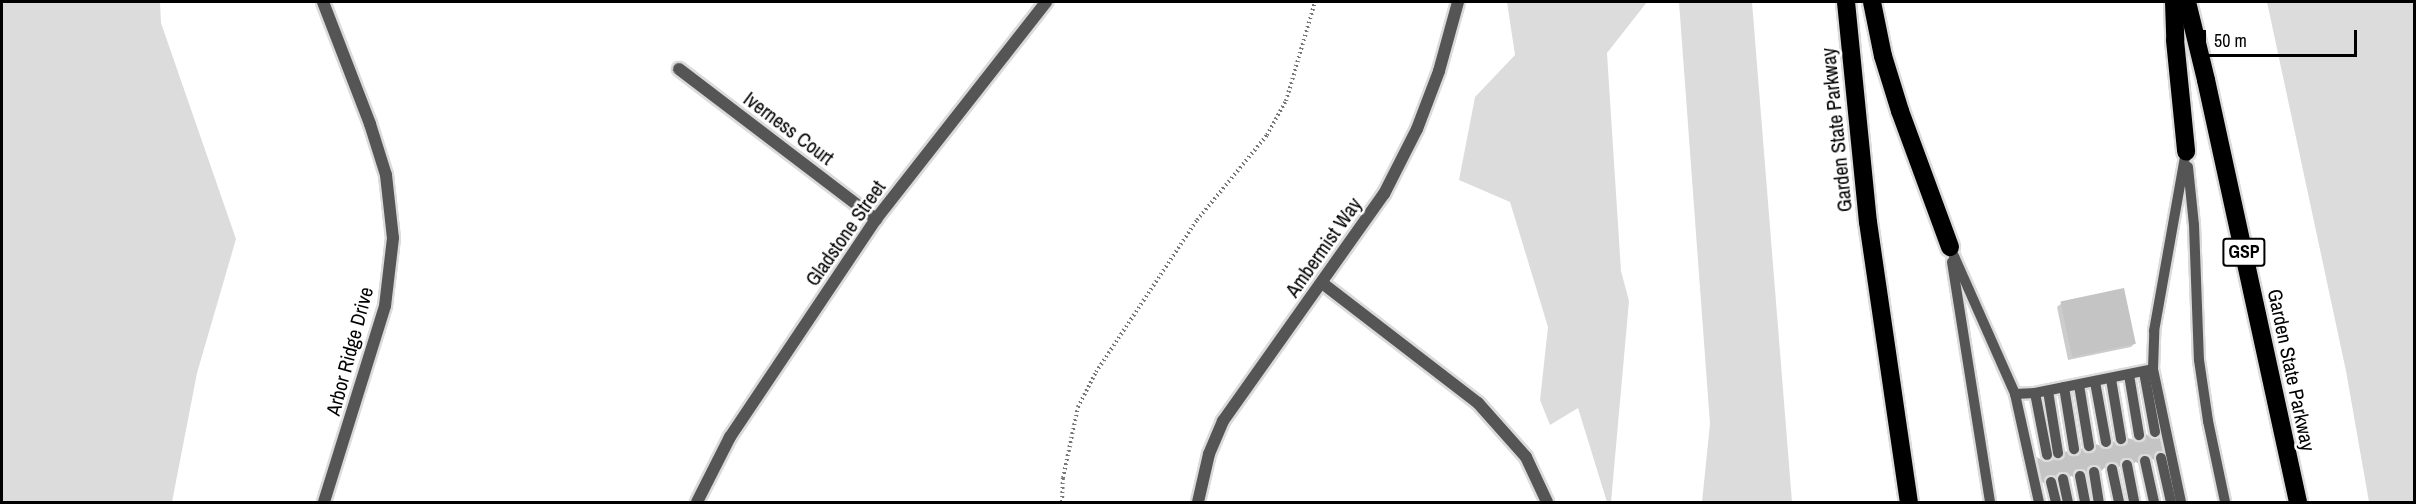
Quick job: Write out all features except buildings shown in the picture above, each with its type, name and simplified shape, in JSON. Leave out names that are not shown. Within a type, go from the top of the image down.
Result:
[{"type":"highway","name":"Garden State Parkway","points":[[1846,2],[1868,222],[1909,502]]},
{"type":"highway","points":[[1872,2],[1883,56],[1900,111],[1950,247]]},
{"type":"highway","points":[[2174,2],[2175,40],[2186,151]]},
{"type":"highway","name":"Garden State Parkway","points":[[2187,2],[2298,502]]},
{"type":"street","name":"Arbor Ridge Drive","points":[[323,2],[370,124],[386,175],[393,238],[385,306],[324,502]]},
{"type":"street","name":"Gladstone Street","points":[[697,502],[730,437],[876,219],[1047,2]]},
{"type":"street","name":"Ambermist Way","points":[[1198,502],[1209,454],[1223,421],[1384,194],[1417,129],[1439,71],[1458,2]]},
{"type":"street","name":"Iverness Court","points":[[679,69],[876,219]]},
{"type":"street","points":[[1322,284],[1478,404],[1526,457],[1547,502]]},
{"type":"lane","points":[[2155,432],[2149,371],[2186,151]]},
{"type":"lane","points":[[2186,151],[2194,225],[2199,360],[2208,422],[2225,502]]},
{"type":"lane","points":[[1950,247],[2014,394],[2039,502]]},
{"type":"lane","points":[[1950,247],[1990,502]]},
{"type":"lane","points":[[2014,394],[2048,391],[2149,371]]},
{"type":"lane","points":[[2149,371],[2175,502]]},
{"type":"lane","points":[[2128,375],[2139,435]]},
{"type":"lane","points":[[2111,379],[2121,439]]},
{"type":"lane","points":[[2095,382],[2106,442]]},
{"type":"lane","points":[[2079,385],[2088,446]]},
{"type":"lane","points":[[2064,387],[2074,449]]},
{"type":"lane","points":[[2048,391],[2058,453]]},
{"type":"lane","points":[[2035,393],[2047,455]]},
{"type":"lane","points":[[2161,458],[2175,502]]},
{"type":"lane","points":[[2145,461],[2154,502]]},
{"type":"lane","points":[[2127,465],[2134,502]]},
{"type":"lane","points":[[2112,469],[2119,502]]},
{"type":"lane","points":[[2094,472],[2099,502]]},
{"type":"lane","points":[[2080,476],[2085,502]]},
{"type":"lane","points":[[2063,479],[2068,502]]},
{"type":"lane","points":[[2051,482],[2056,502]]},
{"type":"path","points":[[1062,502],[1069,444],[1082,398],[1096,372],[1197,220],[1271,126],[1286,101],[1315,2]]},
{"type":"shaded area","points":[[2,2],[160,2],[161,23],[236,239],[197,373],[172,502],[2,502]]},
{"type":"shaded area","points":[[1507,2],[1647,2],[1607,53],[1621,271],[1629,301],[1611,502],[1607,502],[1578,408],[1550,425],[1540,400],[1548,327],[1510,202],[1459,180],[1475,97],[1515,55]]},
{"type":"shaded area","points":[[1679,2],[1752,2],[1792,502],[1702,502],[1710,424]]},
{"type":"shaded area","points":[[2267,2],[2414,2],[2414,502],[2369,502],[2346,371]]}]
